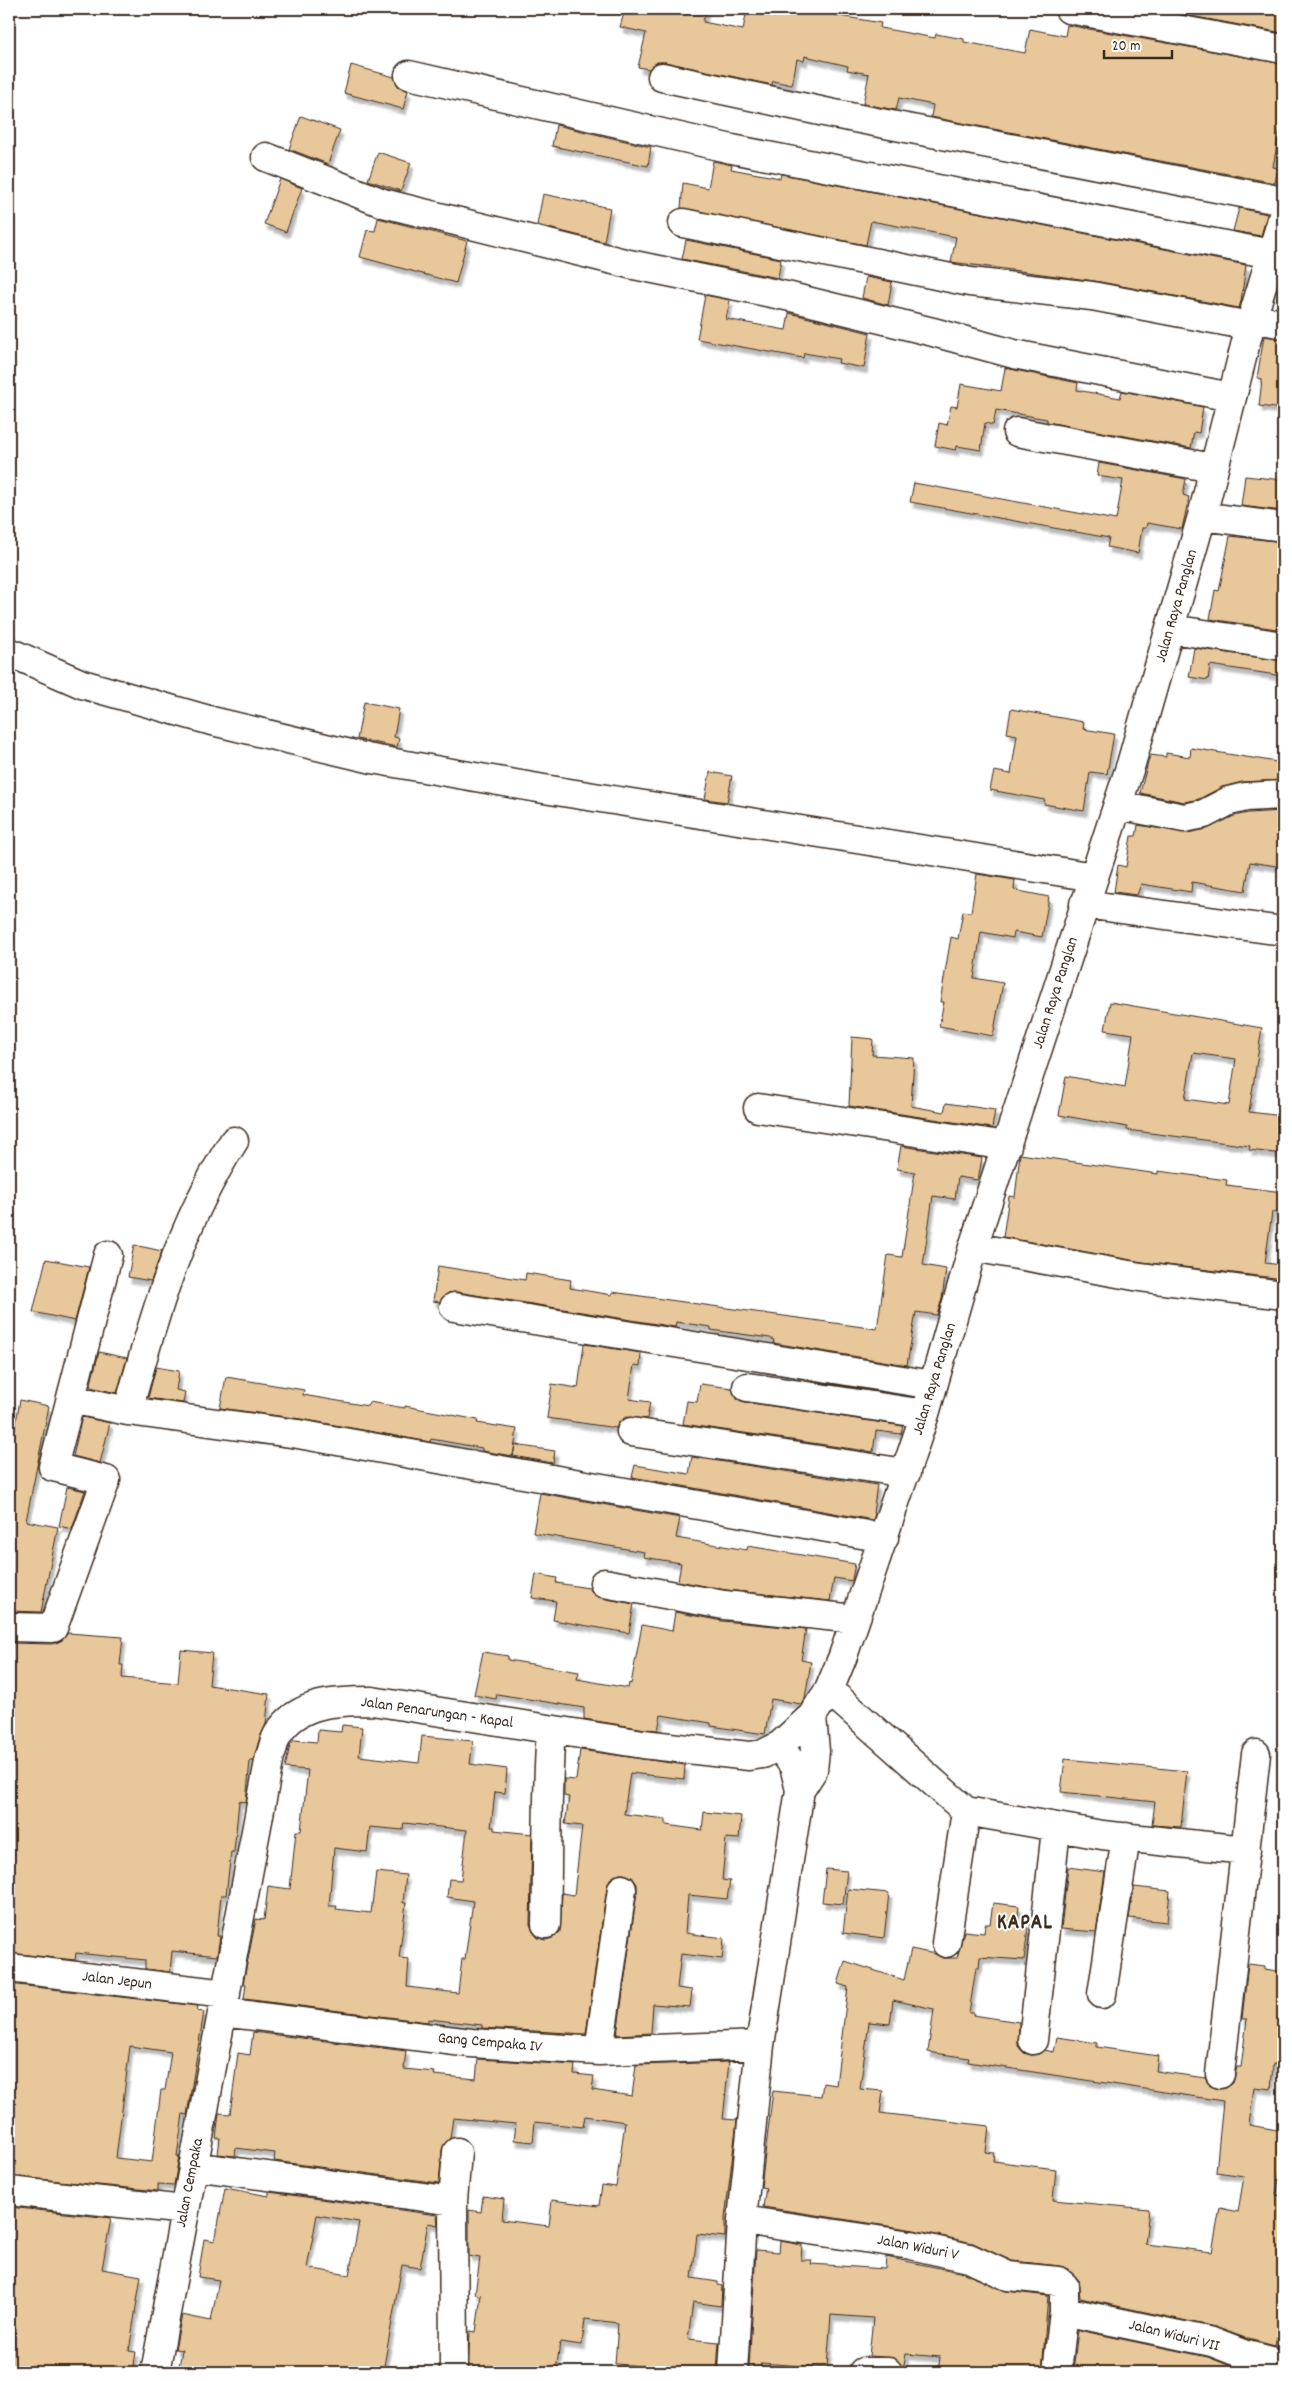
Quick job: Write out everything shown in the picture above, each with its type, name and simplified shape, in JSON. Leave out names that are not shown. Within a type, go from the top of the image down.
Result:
[{"type":"street","points":[[1069,9],[1283,49]]},
{"type":"street","points":[[409,75],[732,149],[1271,254]]},
{"type":"street","points":[[662,77],[834,114],[1283,201]]},
{"type":"street","points":[[266,157],[383,203],[402,208],[629,264],[801,300],[934,332],[1014,354],[1231,397]]},
{"type":"street","name":"Jalan Raya Panglan","points":[[779,1746],[812,1716],[829,1690],[906,1473],[973,1247],[1118,805],[1202,516],[1231,397],[1283,216]]},
{"type":"street","points":[[683,223],[970,282],[1092,296],[1252,322],[1283,324]]},
{"type":"street","points":[[1017,432],[1214,468]]},
{"type":"street","points":[[1202,516],[1283,527]]},
{"type":"street","points":[[1170,629],[1283,646]]},
{"type":"street","points":[[9,652],[91,686],[212,722],[372,759],[544,789],[1094,877]]},
{"type":"street","points":[[1118,805],[1184,818],[1204,814],[1237,799],[1283,795]]},
{"type":"street","points":[[1084,904],[1283,931]]},
{"type":"street","points":[[758,1108],[1007,1146]]},
{"type":"street","points":[[128,1411],[156,1318],[186,1232],[213,1173],[234,1140]]},
{"type":"street","points":[[973,1247],[1140,1276],[1283,1296]]},
{"type":"street","points":[[9,1627],[53,1628],[106,1480],[53,1467],[108,1255]]},
{"type":"street","points":[[454,1307],[933,1385]]},
{"type":"street","points":[[747,1387],[925,1414]]},
{"type":"street","points":[[71,1399],[128,1411],[308,1436],[884,1538]]},
{"type":"street","points":[[631,1432],[906,1473]]},
{"type":"street","points":[[604,1583],[724,1605],[855,1619]]},
{"type":"street","points":[[829,1690],[966,1811],[1056,1829],[1246,1850]]},
{"type":"street","name":"Jalan Penarungan - Kapal","points":[[224,2003],[270,1756],[277,1734],[287,1722],[302,1711],[340,1701],[372,1702],[551,1731],[726,1755],[748,1756],[763,1754],[779,1746]]},
{"type":"street","points":[[800,1790],[813,1770],[815,1752],[812,1716]]},
{"type":"street","points":[[546,1924],[548,1843],[546,1804],[551,1731]]},
{"type":"street","points":[[737,2372],[742,2220],[760,2045],[800,1790],[794,1766],[779,1746]]},
{"type":"street","points":[[1220,2074],[1256,1754]]},
{"type":"street","points":[[946,1943],[966,1811]]},
{"type":"street","points":[[1033,2040],[1056,1829]]},
{"type":"street","points":[[1102,1994],[1126,1837]]},
{"type":"street","points":[[598,2051],[622,1889]]},
{"type":"street","name":"Jalan Jepun","points":[[9,1968],[224,2003]]},
{"type":"street","name":"Gang Cempaka IV","points":[[224,2003],[471,2043],[598,2051],[760,2045]]},
{"type":"street","name":"Jalan Cempaka","points":[[155,2372],[224,2003]]},
{"type":"street","points":[[454,2366],[453,2201],[458,2152]]},
{"type":"street","points":[[193,2166],[453,2201]]},
{"type":"street","points":[[9,2191],[185,2210]]},
{"type":"street","name":"Jalan Widuri V","points":[[742,2220],[911,2245],[969,2258],[1008,2276],[1058,2281],[1064,2286],[1064,2312]]},
{"type":"street","points":[[1058,2372],[1064,2312]]},
{"type":"street","name":"Jalan Widuri VII","points":[[1064,2312],[1212,2342],[1243,2354],[1283,2364]]},
{"type":"street","points":[[863,2372],[888,2372]]},
{"type":"building","points":[[625,9],[706,9],[703,22],[743,30],[747,9],[835,9],[834,15],[881,23],[880,28],[935,38],[936,34],[964,39],[964,42],[1025,53],[1030,29],[1065,36],[1067,25],[1283,64],[1283,111],[1273,167],[1278,168],[1275,183],[931,117],[933,105],[899,98],[896,110],[863,104],[869,74],[847,70],[848,66],[805,56],[804,61],[797,59],[792,85],[773,81],[772,85],[665,62],[657,62],[649,69],[638,67],[646,33],[620,27]]},
{"type":"building","points":[[1153,9],[1283,9],[1283,33]]},
{"type":"building","points":[[351,65],[394,77],[398,86],[408,91],[403,109],[344,93]]},
{"type":"building","points":[[301,116],[340,130],[328,164],[289,149]]},
{"type":"building","points":[[556,125],[651,147],[648,166],[552,146]]},
{"type":"building","points":[[378,152],[411,163],[401,191],[368,180]]},
{"type":"building","points":[[713,161],[732,165],[731,169],[780,178],[781,174],[1246,265],[1241,301],[1239,308],[1095,281],[951,262],[956,237],[871,221],[866,245],[681,208],[683,183],[708,188]]},
{"type":"building","points":[[280,179],[302,188],[286,232],[264,224]]},
{"type":"building","points":[[543,194],[610,208],[604,242],[537,225]]},
{"type":"building","points":[[1239,208],[1267,214],[1261,236],[1233,231]]},
{"type":"building","points":[[378,218],[467,241],[456,283],[360,257],[367,230],[375,231]]},
{"type":"building","points":[[686,240],[781,259],[778,278],[682,259]]},
{"type":"building","points":[[866,277],[892,282],[888,305],[862,298]]},
{"type":"building","points":[[705,295],[730,300],[726,319],[786,330],[789,313],[870,333],[864,368],[838,363],[839,359],[804,353],[803,358],[697,339]]},
{"type":"building","points":[[1264,336],[1283,339],[1283,409],[1259,406],[1262,379],[1257,378]]},
{"type":"building","points":[[1005,368],[1078,383],[1077,390],[1120,398],[1122,391],[1203,407],[1199,433],[1194,432],[1191,448],[1047,422],[1047,419],[996,410],[993,425],[985,423],[981,450],[957,446],[956,450],[935,446],[939,423],[947,425],[951,406],[957,407],[961,384],[1001,391]]},
{"type":"building","points":[[1099,463],[1186,479],[1183,495],[1189,497],[1182,529],[1147,523],[1146,528],[1142,528],[1138,553],[1107,547],[1109,538],[910,502],[914,483],[1116,520],[1123,480],[1097,476]]},
{"type":"building","points":[[1245,476],[1283,480],[1283,511],[1241,506]]},
{"type":"building","points":[[1230,536],[1283,542],[1283,630],[1210,619],[1215,590],[1219,591]]},
{"type":"building","points":[[1194,648],[1283,661],[1283,676],[1210,665],[1208,680],[1189,677]]},
{"type":"building","points":[[364,702],[399,709],[394,737],[399,738],[397,747],[357,739]]},
{"type":"building","points":[[1011,709],[1084,722],[1083,729],[1114,734],[1107,774],[1090,772],[1084,811],[1044,804],[1045,800],[990,790],[994,771],[1011,774],[1017,735],[1007,733]]},
{"type":"building","points":[[1191,748],[1283,763],[1283,780],[1242,782],[1222,787],[1199,799],[1184,802],[1140,793],[1150,755],[1166,757],[1166,753],[1190,757]]},
{"type":"building","points":[[710,772],[732,776],[727,802],[705,799]]},
{"type":"building","points":[[1283,811],[1283,867],[1250,862],[1245,891],[1192,882],[1191,892],[1141,884],[1137,895],[1114,892],[1118,865],[1126,867],[1131,836],[1136,836],[1138,825],[1187,833],[1207,829],[1234,816],[1248,813]]},
{"type":"building","points":[[977,874],[1015,880],[1014,890],[1049,897],[1042,937],[1014,932],[1013,938],[981,932],[974,978],[1003,983],[993,1036],[939,1026],[944,1002],[940,1002],[951,937],[958,939],[963,911],[971,912]]},
{"type":"building","points":[[1110,1002],[1262,1028],[1249,1112],[1283,1116],[1283,1154],[1249,1150],[1250,1146],[1127,1130],[1127,1127],[1059,1115],[1066,1076],[1125,1087],[1133,1034],[1105,1030]],"holes":[[[1193,1053],[1236,1059],[1229,1105],[1185,1099]]]},
{"type":"building","points":[[852,1037],[873,1039],[872,1055],[914,1058],[911,1106],[944,1112],[946,1103],[995,1110],[992,1128],[849,1106]]},
{"type":"building","points":[[901,1146],[982,1158],[978,1180],[958,1177],[955,1199],[933,1196],[923,1265],[946,1269],[942,1299],[937,1315],[916,1312],[907,1365],[773,1343],[774,1340],[770,1338],[711,1330],[711,1327],[676,1322],[675,1327],[457,1292],[448,1293],[440,1302],[433,1301],[438,1266],[525,1280],[526,1273],[571,1280],[570,1288],[612,1295],[612,1292],[877,1329],[888,1255],[902,1257],[915,1172],[897,1169]]},
{"type":"building","points":[[1020,1154],[1158,1174],[1158,1171],[1227,1180],[1226,1185],[1283,1192],[1283,1213],[1272,1212],[1265,1263],[1283,1265],[1283,1279],[1142,1262],[1003,1237],[1009,1196],[1015,1197]]},
{"type":"building","points":[[134,1245],[162,1251],[151,1281],[128,1277]]},
{"type":"building","points":[[46,1259],[89,1267],[75,1321],[33,1312]]},
{"type":"building","points":[[584,1344],[641,1353],[640,1366],[634,1365],[629,1399],[650,1402],[647,1419],[626,1417],[619,1422],[616,1428],[547,1418],[552,1384],[578,1388]]},
{"type":"building","points":[[99,1352],[127,1358],[117,1393],[90,1387]]},
{"type":"building","points":[[156,1367],[179,1371],[176,1390],[185,1392],[183,1403],[148,1398]]},
{"type":"building","points":[[226,1377],[304,1390],[303,1395],[368,1406],[369,1402],[405,1408],[405,1406],[478,1420],[477,1423],[517,1429],[513,1456],[482,1451],[482,1448],[431,1439],[430,1442],[301,1419],[220,1408]]},
{"type":"building","points":[[700,1384],[732,1388],[737,1399],[745,1402],[903,1426],[901,1434],[876,1431],[873,1452],[683,1424],[687,1401],[697,1402]]},
{"type":"building","points":[[20,1400],[49,1406],[26,1521],[58,1527],[41,1612],[9,1611],[9,1438],[13,1439]]},
{"type":"building","points":[[82,1417],[110,1423],[100,1463],[73,1456]]},
{"type":"building","points":[[515,1445],[555,1451],[553,1463],[513,1456]]},
{"type":"building","points":[[692,1457],[877,1485],[873,1513],[875,1514],[873,1520],[632,1477],[635,1465],[689,1474]]},
{"type":"building","points":[[67,1487],[85,1491],[72,1529],[59,1526]]},
{"type":"building","points":[[540,1493],[680,1518],[676,1538],[747,1550],[748,1546],[855,1564],[852,1581],[834,1578],[830,1601],[726,1590],[678,1581],[681,1563],[643,1557],[644,1552],[533,1533]]},
{"type":"building","points":[[536,1574],[557,1578],[556,1583],[589,1588],[594,1595],[601,1598],[634,1604],[629,1633],[553,1620],[556,1601],[532,1598]]},
{"type":"building","points":[[675,1612],[722,1621],[806,1629],[801,1660],[811,1662],[805,1698],[801,1704],[771,1699],[765,1734],[711,1726],[711,1723],[661,1715],[658,1730],[645,1729],[584,1719],[584,1708],[497,1694],[496,1699],[474,1695],[483,1652],[508,1656],[508,1660],[579,1672],[577,1679],[628,1688],[629,1683],[631,1684],[642,1625],[672,1631]]},
{"type":"building","points":[[68,1633],[123,1637],[120,1665],[123,1665],[122,1678],[178,1683],[181,1650],[212,1653],[209,1685],[269,1694],[266,1724],[253,1761],[250,1761],[246,1802],[239,1801],[234,1852],[231,1852],[226,1895],[221,1895],[217,1936],[220,1936],[217,1956],[172,1951],[170,1972],[145,1969],[145,1960],[76,1953],[75,1960],[9,1953],[9,1643],[53,1644],[62,1640]]},
{"type":"building","points":[[342,1725],[362,1727],[359,1756],[419,1763],[422,1736],[473,1741],[470,1764],[507,1769],[505,1793],[495,1792],[491,1827],[494,1827],[494,1830],[532,1834],[530,1924],[538,1938],[545,1940],[553,1938],[560,1932],[562,1893],[574,1895],[582,1826],[565,1824],[569,1797],[564,1796],[564,1779],[576,1780],[580,1750],[685,1765],[684,1779],[630,1773],[624,1814],[666,1819],[666,1825],[702,1830],[704,1812],[741,1816],[739,1839],[726,1838],[722,1880],[730,1881],[727,1899],[688,1895],[685,1933],[724,1938],[722,1959],[681,1954],[677,1988],[692,1990],[690,2007],[653,2004],[651,2033],[617,2035],[637,1891],[637,1884],[632,1877],[624,1874],[617,1874],[610,1879],[607,1887],[586,2034],[482,2028],[482,2025],[428,2019],[428,2022],[244,1999],[246,1984],[243,1984],[256,1919],[264,1920],[268,1886],[290,1889],[296,1831],[301,1831],[308,1770],[285,1768],[290,1745],[294,1740],[317,1742],[318,1730],[341,1732]],"holes":[[[404,1823],[467,1830],[461,1880],[449,1879],[447,1897],[473,1901],[465,1959],[462,1959],[458,1993],[407,1987],[409,1959],[399,1958],[406,1903],[403,1903],[406,1875],[376,1872],[371,1913],[336,1909],[337,1906],[329,1906],[334,1848],[367,1852],[370,1827],[403,1830]]]},
{"type":"building","points":[[1065,1759],[1187,1771],[1181,1827],[1152,1825],[1155,1802],[1061,1792]]},
{"type":"building","points":[[1068,1867],[1105,1872],[1096,1932],[1061,1929]]},
{"type":"building","points":[[826,1869],[847,1871],[843,1904],[822,1902]]},
{"type":"building","points":[[1134,1887],[1170,1891],[1167,1922],[1129,1918]]},
{"type":"building","points":[[848,1889],[889,1893],[884,1938],[843,1933]]},
{"type":"building","points":[[993,1903],[1019,1906],[1017,1927],[1028,1928],[1024,1960],[980,1957],[979,1968],[976,1968],[969,2013],[1019,2022],[1018,2046],[1024,2053],[1031,2055],[1039,2054],[1044,2050],[1054,2052],[1057,2037],[1097,2043],[1097,2047],[1158,2056],[1156,2071],[1205,2078],[1211,2087],[1218,2089],[1226,2088],[1233,2083],[1237,2067],[1241,2067],[1247,2019],[1242,2019],[1248,1964],[1265,1966],[1265,1969],[1283,1972],[1283,2065],[1273,2064],[1271,2089],[1254,2087],[1249,2125],[1283,2131],[1283,2159],[1276,2195],[1283,2196],[1283,2301],[1275,2346],[1215,2327],[1080,2298],[1078,2279],[1068,2269],[1060,2266],[1012,2261],[973,2243],[914,2230],[763,2207],[766,2188],[761,2187],[773,2091],[821,2096],[823,2083],[836,2085],[848,1987],[838,1984],[845,1961],[904,1980],[911,1949],[935,1954],[943,1958],[957,1958],[964,1931],[984,1933],[985,1924],[990,1924]],"holes":[[[893,2000],[934,2009],[928,2052],[969,2058],[968,2062],[1223,2101],[1216,2172],[1244,2176],[1238,2212],[1220,2208],[1212,2252],[1145,2244],[1149,2209],[1053,2200],[1056,2169],[993,2161],[994,2153],[986,2152],[989,2126],[880,2113],[883,2091],[860,2089],[869,2022],[890,2024]]]},
{"type":"building","points":[[9,1984],[198,2006],[197,2011],[204,2012],[187,2115],[183,2114],[174,2185],[158,2184],[158,2191],[9,2176]],"holes":[[[130,2046],[171,2052],[165,2090],[161,2090],[152,2162],[116,2158]]]},
{"type":"building","points":[[253,2032],[406,2051],[404,2069],[435,2072],[434,2075],[476,2079],[478,2059],[575,2065],[574,2074],[594,2076],[592,2090],[632,2096],[636,2065],[729,2062],[723,2119],[737,2120],[725,2218],[725,2237],[697,2234],[692,2278],[718,2282],[718,2285],[722,2286],[721,2306],[693,2302],[688,2339],[719,2342],[717,2371],[615,2364],[618,2323],[585,2319],[582,2345],[560,2342],[556,2372],[468,2372],[470,2331],[476,2332],[481,2295],[475,2294],[480,2258],[469,2256],[469,2210],[481,2212],[483,2196],[504,2199],[502,2220],[549,2226],[552,2200],[599,2206],[602,2185],[616,2187],[625,2122],[585,2116],[583,2127],[535,2122],[533,2142],[514,2140],[516,2124],[453,2118],[450,2138],[444,2144],[442,2150],[439,2183],[274,2161],[275,2153],[236,2148],[235,2156],[218,2154],[220,2138],[216,2138],[219,2113],[230,2114],[238,2053],[250,2055]]},
{"type":"building","points":[[225,2188],[269,2196],[269,2192],[437,2215],[438,2225],[428,2223],[420,2268],[402,2265],[383,2372],[178,2372],[182,2350],[175,2349],[182,2315],[211,2321],[219,2280],[198,2277],[204,2239],[215,2241]],"holes":[[[317,2215],[359,2222],[349,2275],[307,2268]]]},
{"type":"building","points":[[9,2207],[111,2218],[102,2269],[141,2276],[129,2351],[136,2352],[133,2372],[63,2372],[42,2369],[42,2372],[9,2372],[15,2327],[9,2326]]},
{"type":"building","points":[[780,2241],[802,2245],[801,2260],[812,2260],[811,2264],[885,2269],[886,2257],[964,2273],[1006,2291],[1048,2296],[1042,2372],[938,2372],[940,2357],[906,2354],[903,2369],[895,2358],[869,2356],[873,2318],[831,2315],[827,2368],[761,2363],[760,2369],[749,2368],[756,2250],[779,2252]]},
{"type":"building","points":[[1078,2330],[1208,2357],[1228,2365],[1227,2372],[1073,2372]]},
{"type":"district","name":"KAPAL","points":[[1025,1924]]}]
